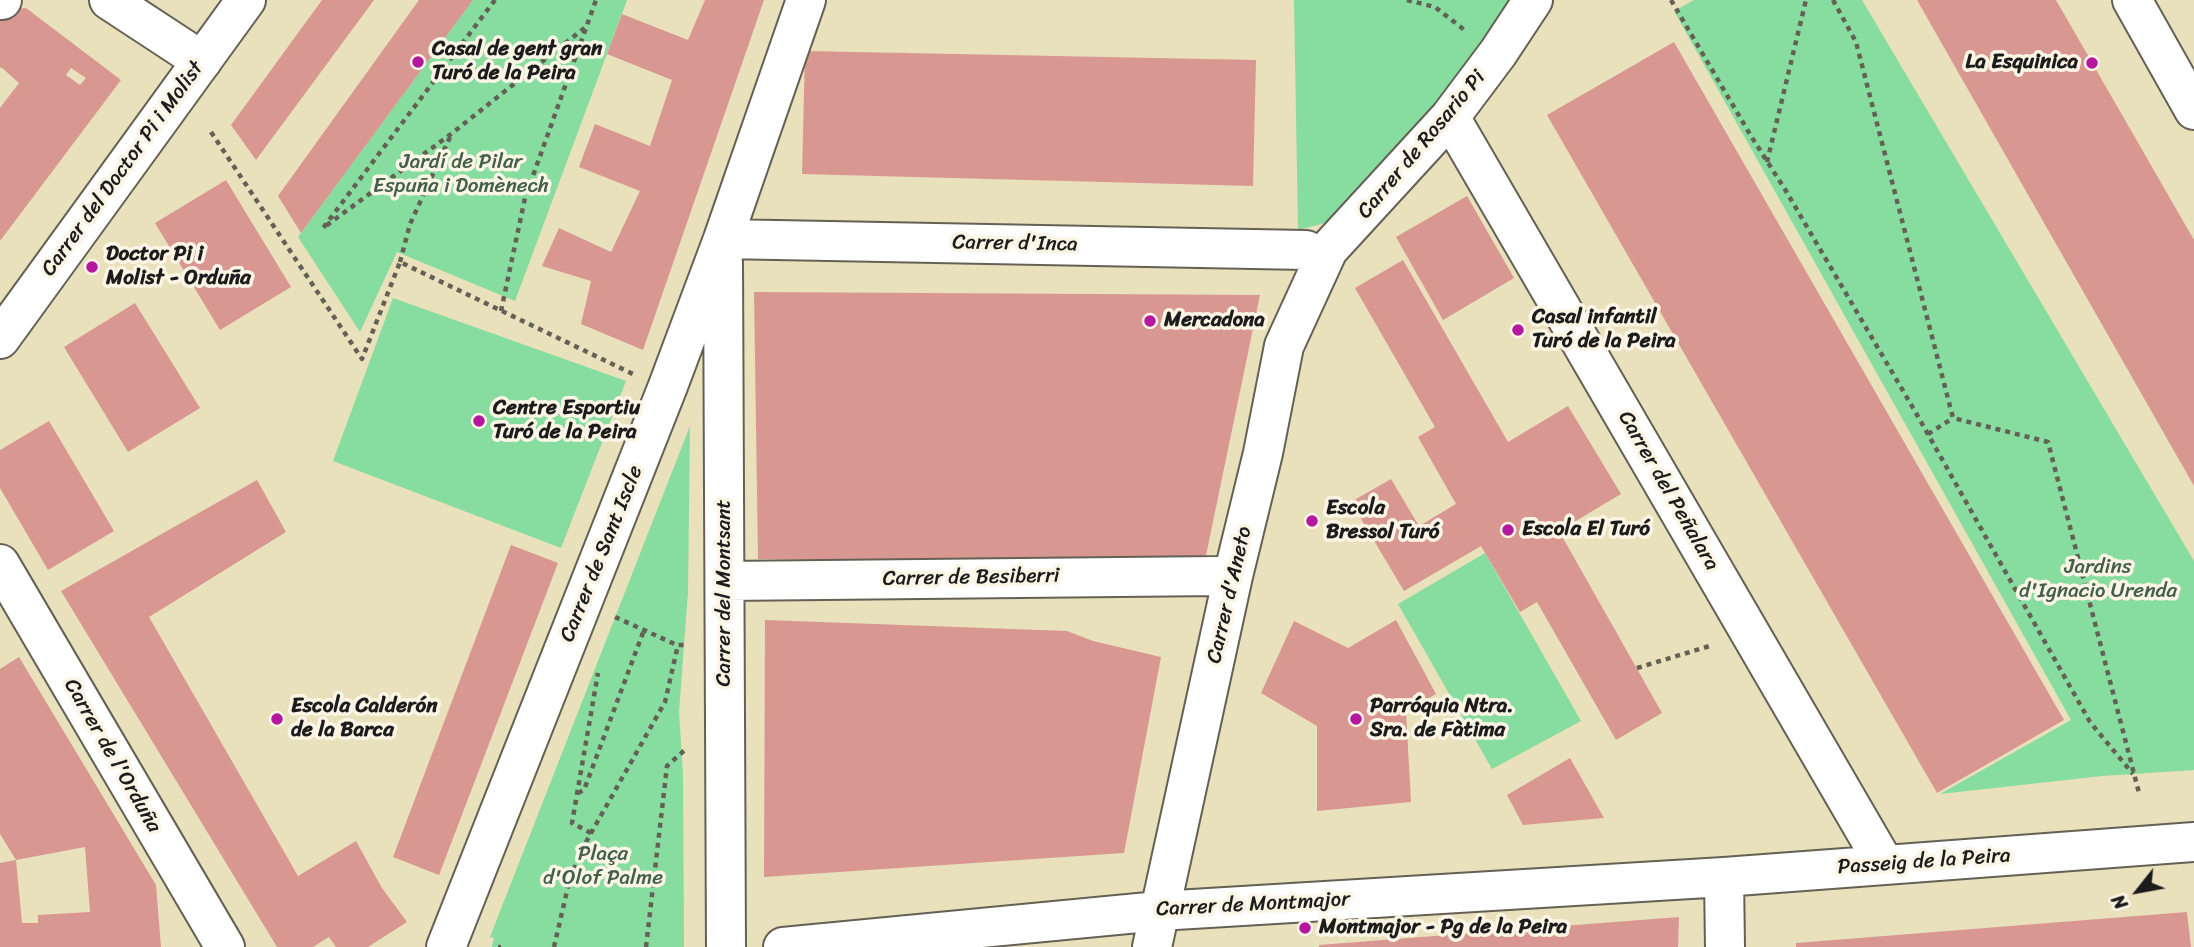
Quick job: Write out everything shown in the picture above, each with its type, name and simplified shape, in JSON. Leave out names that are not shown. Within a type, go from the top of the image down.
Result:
[{"type":"street","points":[[109,0],[202,61]]},
{"type":"street","name":"Carrer del Doctor Pi i Molist","points":[[0,339],[246,0]]},
{"type":"street","name":"Carrer de Sant Iscle","points":[[446,947],[668,386],[723,239],[806,0]]},
{"type":"street","name":"Carrer de Rosario Pi","points":[[1317,250],[1450,117],[1498,53],[1533,0]]},
{"type":"street","points":[[2132,0],[2194,110]]},
{"type":"street","name":"Carrer del Peñalara","points":[[1450,117],[1885,865]]},
{"type":"street","name":"Carrer d'Inca","points":[[723,239],[1317,250]]},
{"type":"street","name":"Carrer del Montsant","points":[[723,239],[726,947]]},
{"type":"street","name":"Carrer d'Aneto","points":[[1156,929],[1227,602],[1263,453],[1284,346],[1317,250]]},
{"type":"street","name":"Carrer de l'Orduña","points":[[0,565],[225,947]]},
{"type":"street","name":"Carrer de Besiberri","points":[[724,581],[1218,576]]},
{"type":"street","name":"Passeig de la Peira","points":[[1724,877],[2194,842]]},
{"type":"street","points":[[1724,877],[1725,947]]},
{"type":"street","name":"Carrer de Montmajor","points":[[783,947],[1156,929],[1724,877]]},
{"type":"path","points":[[495,0],[323,228],[451,134],[587,26]]},
{"type":"path","points":[[501,311],[525,198],[596,0]]},
{"type":"path","points":[[1407,0],[1434,7],[1468,32]]},
{"type":"path","points":[[1671,0],[1928,434],[2090,722],[2133,774]]},
{"type":"path","points":[[1767,162],[1806,0]]},
{"type":"path","points":[[1833,0],[1856,42],[1953,418]]},
{"type":"path","points":[[211,132],[362,359],[400,262],[410,224],[451,134]]},
{"type":"path","points":[[400,262],[635,375]]},
{"type":"path","points":[[1928,434],[1953,418],[2048,442],[2139,793]]},
{"type":"path","points":[[621,619],[678,645],[689,645]]},
{"type":"path","points":[[577,794],[584,790],[644,630]]},
{"type":"path","points":[[1637,668],[1724,642]]},
{"type":"path","points":[[554,947],[570,878],[591,833],[665,702],[678,645]]},
{"type":"path","points":[[591,833],[572,823],[599,664]]},
{"type":"path","points":[[646,947],[667,766],[694,741]]},
{"type":"green space","name":"Jardí de Pilar Espuña i Domènech","points":[[473,0],[627,0],[515,301],[397,252],[360,332],[298,237]]},
{"type":"green space","points":[[1294,0],[1513,0],[1453,90],[1333,221],[1298,230]]},
{"type":"green space","name":"Jardins d'Ignacio Urenda","points":[[1694,0],[1862,0],[2194,561],[2194,770],[2102,776],[1940,794],[2071,720],[1674,11]]},
{"type":"green space","name":"Centre Esportiu Turó de la Peira","points":[[393,298],[626,381],[561,548],[333,461]]},
{"type":"green space","name":"Plaça d'Olof Palme","points":[[690,426],[688,592],[679,712],[683,775],[684,947],[492,947],[494,938],[490,937]]},
{"type":"green space","points":[[1485,553],[1581,721],[1492,769],[1398,604]]},
{"type":"building","points":[[322,0],[374,0],[256,160],[231,125]]},
{"type":"building","points":[[419,0],[473,0],[301,233],[278,196]]},
{"type":"building","points":[[705,0],[764,0],[643,350],[581,324],[591,281],[542,266],[559,228],[611,252],[640,191],[579,167],[595,124],[650,146],[672,80],[607,54],[622,14],[688,40]]},
{"type":"building","points":[[1917,0],[2056,0],[2194,240],[2194,486]]},
{"type":"building","points":[[26,8],[121,80],[0,241],[0,108],[19,83],[1,67],[0,69],[0,10]],"holes":[[[71,68],[86,78],[80,85],[66,75]]]},
{"type":"building","points":[[1674,42],[2064,720],[1937,793],[1547,115]]},
{"type":"building","points":[[805,51],[1256,60],[1253,186],[802,174]]},
{"type":"building","points":[[226,180],[291,287],[220,330],[155,223]]},
{"type":"building","points":[[1467,196],[1514,278],[1443,320],[1396,237]]},
{"type":"building","points":[[1403,260],[1508,442],[1568,406],[1621,494],[1559,531],[1662,713],[1616,740],[1537,602],[1520,612],[1481,546],[1404,591],[1351,502],[1391,479],[1419,526],[1456,504],[1418,437],[1435,427],[1355,288]]},
{"type":"building","points":[[754,292],[1260,295],[1204,565],[758,559]]},
{"type":"building","points":[[135,303],[200,408],[128,452],[64,347]]},
{"type":"building","points":[[49,421],[114,531],[48,570],[0,488],[0,450]]},
{"type":"building","points":[[257,480],[286,532],[149,617],[298,876],[356,841],[382,888],[407,922],[368,947],[336,947],[329,937],[313,947],[277,947],[61,591]]},
{"type":"building","points":[[511,545],[558,563],[439,875],[393,857]]},
{"type":"building","points":[[765,620],[1067,631],[1093,641],[1161,657],[1124,853],[764,877]]},
{"type":"building","name":"Parróquia Ntra. Sra. de Fàtima","points":[[1396,620],[1436,694],[1406,712],[1411,802],[1317,811],[1317,726],[1261,693],[1294,621],[1348,648]]},
{"type":"building","points":[[19,657],[156,885],[161,947],[0,947],[0,863],[16,860],[0,834],[0,669]],"holes":[[[85,847],[90,912],[38,915],[38,923],[22,923],[16,860]]]},
{"type":"building","points":[[1570,758],[1604,818],[1523,825],[1507,795]]},
{"type":"building","points":[[2187,912],[2191,947],[1796,947],[1796,943]]},
{"type":"building","points":[[1679,917],[1678,947],[1319,947],[1319,945]]},
{"type":"place","name":"Casal de gent gran Turó de la Peira","points":[[418,62]]},
{"type":"place","name":"La Esquinica","points":[[2092,63]]},
{"type":"place","name":"Doctor Pi i Molist - Orduña","points":[[92,267]]},
{"type":"place","name":"Mercadona","points":[[1150,321]]},
{"type":"place","name":"Casal infantil Turó de la Peira","points":[[1518,330]]},
{"type":"place","name":"Centre Esportiu Turó de la Peira","points":[[479,421]]},
{"type":"place","name":"Escola Bressol Turó","points":[[1312,521]]},
{"type":"place","name":"Escola El Turó","points":[[1508,530]]},
{"type":"place","name":"Escola Calderón de la Barca","points":[[277,719]]},
{"type":"place","name":"Parróquia Ntra. Sra. de Fàtima","points":[[1356,719]]},
{"type":"place","name":"Montmajor - Pg de la Peira","points":[[1305,928]]}]
